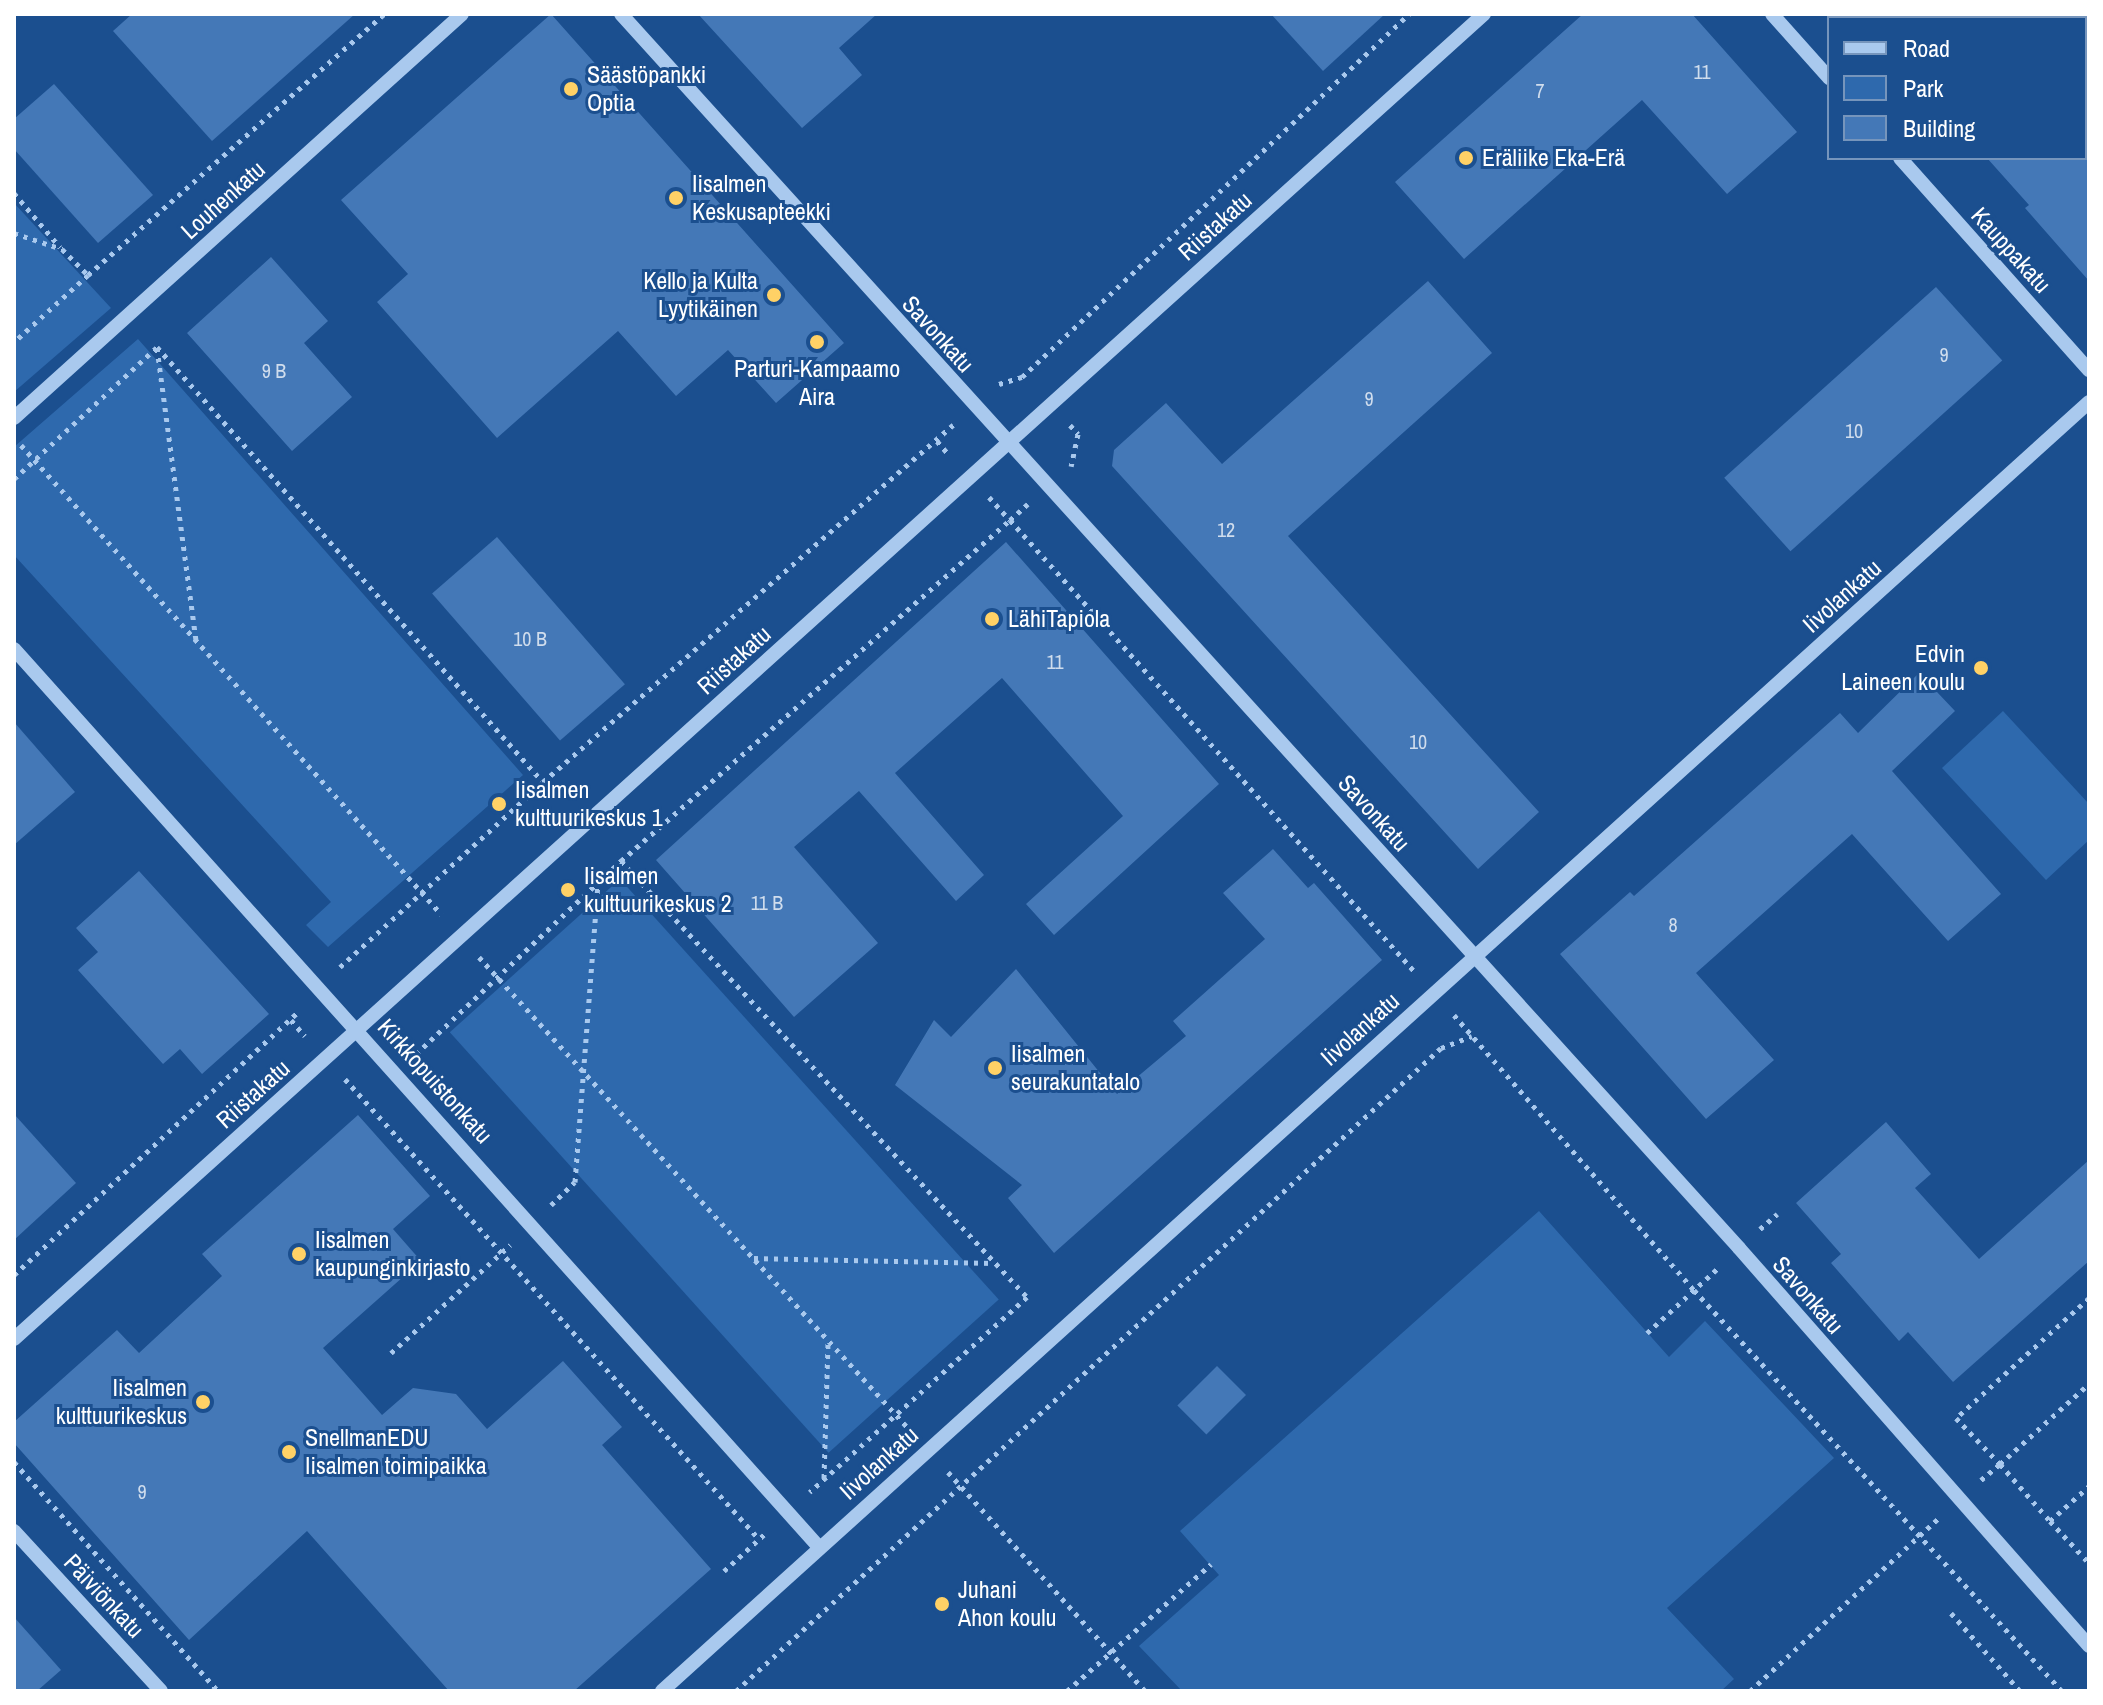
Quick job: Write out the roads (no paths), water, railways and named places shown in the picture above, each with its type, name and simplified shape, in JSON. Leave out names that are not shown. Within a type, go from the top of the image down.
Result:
[{"type":"street","name":"Louhenkatu","points":[[14,418],[462,14]]},
{"type":"street","name":"Savonkatu","points":[[621,14],[1007,444],[1476,957],[2089,1646]]},
{"type":"street","name":"Riistakatu","points":[[14,1339],[1484,14]]},
{"type":"street","points":[[1772,14],[1827,76]]},
{"type":"street","name":"Kauppakatu","points":[[1902,160],[2089,370]]},
{"type":"street","name":"Iivolankatu","points":[[662,1691],[2089,402]]},
{"type":"street","name":"Kirkkopuistonkatu","points":[[14,649],[397,1072],[819,1547]]},
{"type":"street","name":"Päiviönkatu","points":[[14,1531],[161,1691]]},
{"type":"place","name":"Säästöpankki Optia","points":[[571,89]]},
{"type":"place","name":"Eräliike Eka-Erä","points":[[1466,158]]},
{"type":"place","name":"Iisalmen Keskusapteekki","points":[[676,198]]},
{"type":"place","name":"Kello ja Kulta Lyytikäinen","points":[[774,295]]},
{"type":"place","name":"Parturi-Kampaamo Aira","points":[[817,342]]},
{"type":"place","name":"LähiTapiola","points":[[992,619]]},
{"type":"place","name":"Edvin Laineen koulu","points":[[1981,668]]},
{"type":"place","name":"Iisalmen kulttuurikeskus 1","points":[[499,804]]},
{"type":"place","name":"Iisalmen kulttuurikeskus 2","points":[[568,890]]},
{"type":"place","name":"Iisalmen seurakuntatalo","points":[[995,1068]]},
{"type":"place","name":"Iisalmen kaupunginkirjasto","points":[[299,1254]]},
{"type":"place","name":"Iisalmen kulttuurikeskus","points":[[203,1402]]},
{"type":"place","name":"SnellmanEDU Iisalmen toimipaikka","points":[[289,1452]]},
{"type":"place","name":"Juhani Ahon koulu","points":[[942,1604]]}]
